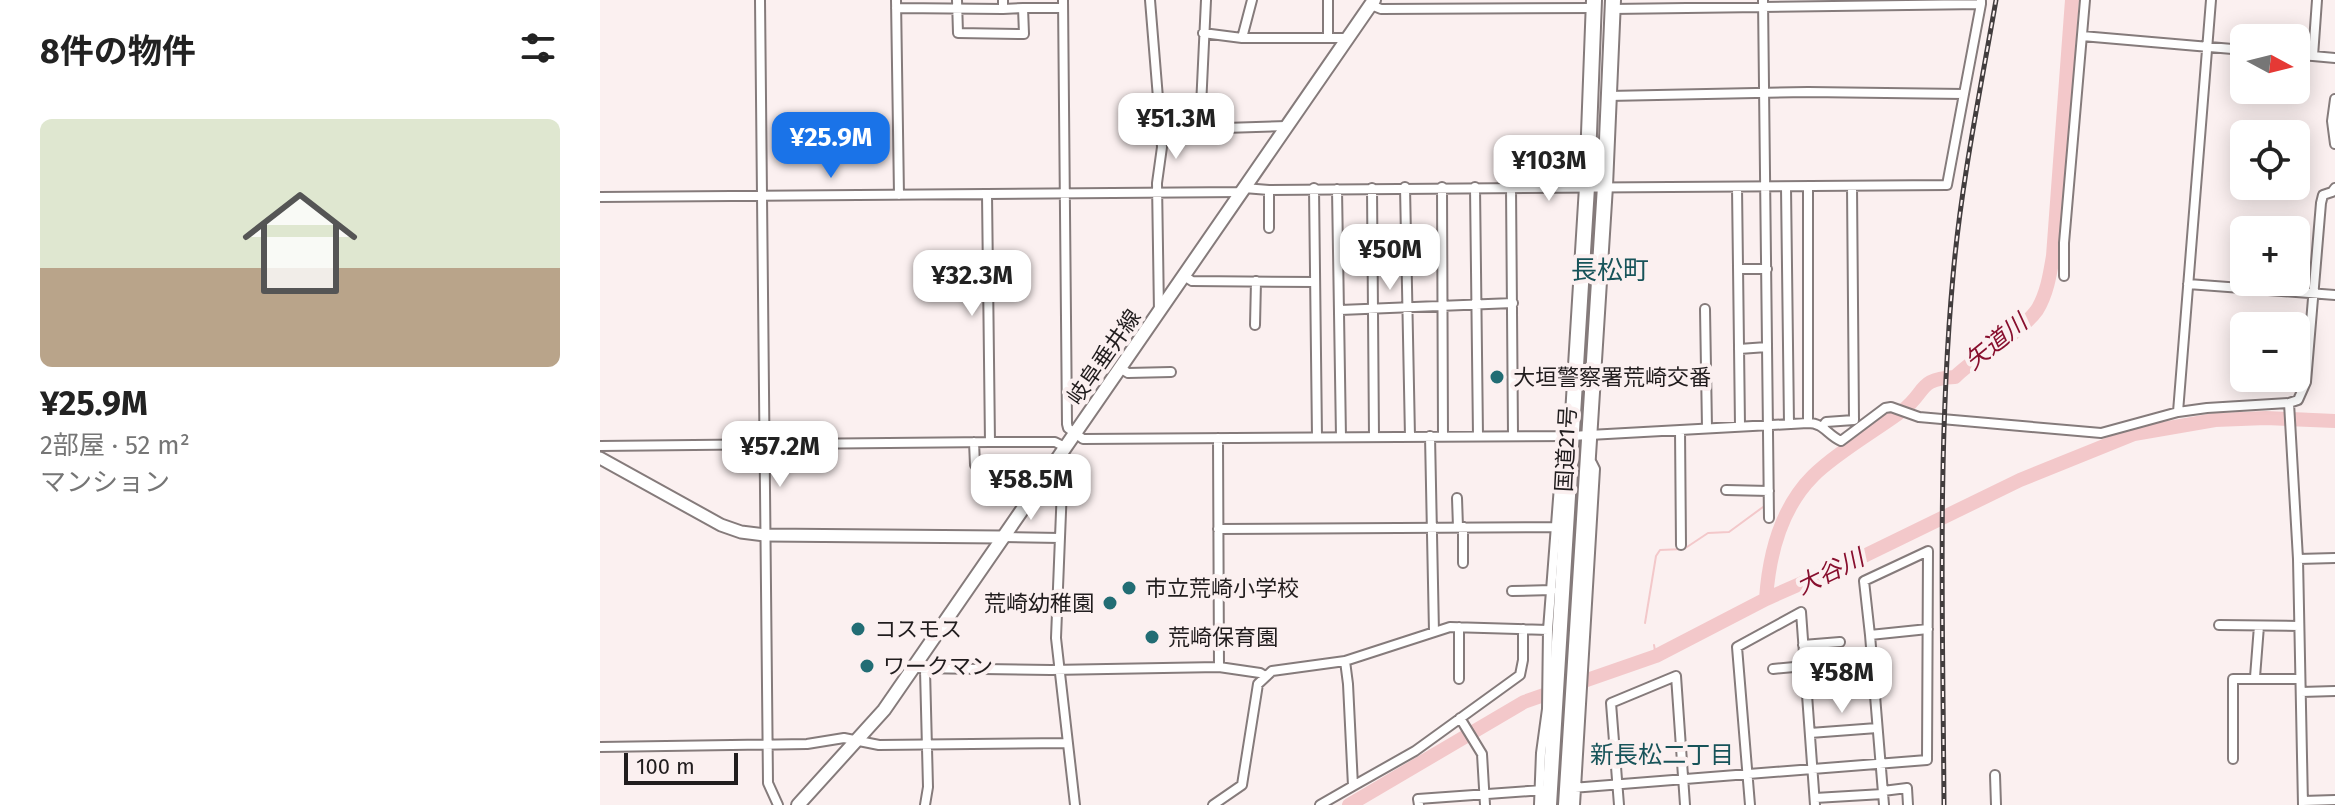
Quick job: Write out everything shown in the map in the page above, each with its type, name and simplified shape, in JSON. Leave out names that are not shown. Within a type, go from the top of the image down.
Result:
[{"type":"highway","name":"国道21号","points":[[1549,805],[1553,670],[1571,476],[1594,4]]},
{"type":"highway","name":"国道21号","points":[[1566,805],[1579,664],[1588,436],[1605,186],[1613,4]]},
{"type":"main road","name":"岐阜垂井線","points":[[798,805],[859,741],[919,669],[1002,537],[1373,2]]},
{"type":"main road","points":[[600,458],[721,525],[765,535],[1002,537]]},
{"type":"street","points":[[760,0],[768,783],[778,805]]},
{"type":"street","points":[[1150,0],[1162,147],[1157,194],[1159,313]]},
{"type":"street","points":[[1200,128],[1206,0]]},
{"type":"street","points":[[1242,38],[1252,0]]},
{"type":"street","points":[[1328,0],[1328,38]]},
{"type":"street","points":[[2064,276],[2064,243],[2085,0]]},
{"type":"street","points":[[2178,412],[2211,0]]},
{"type":"street","points":[[2313,56],[2317,0]]},
{"type":"street","points":[[1373,2],[1381,9],[1594,4]]},
{"type":"street","points":[[600,197],[1157,194],[1405,187],[1947,185],[1981,2],[1613,4]]},
{"type":"street","points":[[1763,3],[1769,518]]},
{"type":"street","points":[[899,195],[896,4],[1003,4],[1023,8],[1063,4],[1067,424],[1074,434],[1083,439],[1588,436],[1808,423],[1823,426],[1841,441],[1885,408],[1891,407],[1911,415],[2101,433],[2178,412],[2289,405],[2298,400],[2306,382],[2323,195],[2334,191]]},
{"type":"street","points":[[957,4],[958,33],[1024,34],[1023,8]]},
{"type":"street","points":[[1203,33],[1242,38],[1348,38]]},
{"type":"street","points":[[2082,36],[2230,49]]},
{"type":"street","points":[[2310,56],[2335,58]]},
{"type":"street","points":[[1608,96],[1823,92],[1964,94]]},
{"type":"street","points":[[2335,99],[2332,121],[2335,144]]},
{"type":"street","points":[[1161,130],[1287,126]]},
{"type":"street","points":[[1823,426],[1826,422],[1854,420],[1852,186]]},
{"type":"street","points":[[1405,187],[1410,437]]},
{"type":"street","points":[[1442,187],[1443,436]]},
{"type":"street","points":[[1475,187],[1478,436]]},
{"type":"street","points":[[1511,187],[1513,435]]},
{"type":"street","points":[[1737,187],[1740,426]]},
{"type":"street","points":[[1786,187],[1789,424]]},
{"type":"street","points":[[1808,187],[1808,423]]},
{"type":"street","points":[[1314,188],[1317,437]]},
{"type":"street","points":[[1372,188],[1374,437]]},
{"type":"street","points":[[1337,189],[1341,437]]},
{"type":"street","points":[[1269,190],[1269,228]]},
{"type":"street","points":[[987,194],[990,442]]},
{"type":"street","points":[[1738,269],[1767,269]]},
{"type":"street","points":[[1184,276],[1192,281],[1315,282]]},
{"type":"street","points":[[1255,325],[1256,281]]},
{"type":"street","points":[[2188,284],[2335,295]]},
{"type":"street","points":[[1767,300],[1808,295]]},
{"type":"street","points":[[1340,310],[1513,303]]},
{"type":"street","points":[[1705,309],[1707,428]]},
{"type":"street","points":[[1768,323],[1788,324]]},
{"type":"street","points":[[1739,349],[1767,347]]},
{"type":"street","points":[[1120,368],[1128,373],[1171,372]]},
{"type":"street","points":[[2289,405],[2298,559],[2303,803],[2335,800]]},
{"type":"street","points":[[1680,430],[1681,545]]},
{"type":"street","points":[[1430,436],[1434,632]]},
{"type":"street","points":[[1218,438],[1219,667]]},
{"type":"street","points":[[974,442],[975,465],[1004,466]]},
{"type":"street","points":[[600,446],[1055,442],[1062,451],[1063,462],[1056,624],[1075,805]]},
{"type":"street","points":[[1553,670],[1548,630],[1559,486],[1571,476]]},
{"type":"street","points":[[1726,490],[1769,491]]},
{"type":"street","points":[[1457,498],[1463,563]]},
{"type":"street","points":[[1218,529],[1556,527]]},
{"type":"street","points":[[1002,537],[1060,538]]},
{"type":"street","points":[[1574,787],[1880,765],[1927,760],[1928,551],[1864,581],[1870,635],[1880,765],[1884,805]]},
{"type":"street","points":[[2298,559],[2335,558]]},
{"type":"street","points":[[1512,591],[1552,590]]},
{"type":"street","points":[[1750,805],[1737,647],[1801,612],[1815,801],[1907,788],[1908,805]]},
{"type":"street","points":[[2219,625],[2299,626]]},
{"type":"street","points":[[2255,677],[2259,626]]},
{"type":"street","points":[[1213,805],[1242,785],[1258,684],[1272,671],[1345,661],[1459,627],[1548,630]]},
{"type":"street","points":[[1459,627],[1459,679]]},
{"type":"street","points":[[1320,805],[1408,755],[1520,675],[1523,629]]},
{"type":"street","points":[[1870,635],[1928,629]]},
{"type":"street","points":[[1803,645],[1840,642]]},
{"type":"street","points":[[1345,661],[1353,786]]},
{"type":"street","points":[[1773,669],[1805,666]]},
{"type":"street","points":[[925,805],[928,787],[919,669],[1219,667],[1265,676]]},
{"type":"street","points":[[1619,805],[1611,703],[1676,676],[1685,805]]},
{"type":"street","points":[[2233,759],[2233,679],[2300,679]]},
{"type":"street","points":[[2301,692],[2335,691]]},
{"type":"street","points":[[1575,805],[1576,704]]},
{"type":"street","points":[[1539,805],[1551,707]]},
{"type":"street","points":[[1461,720],[1483,760],[1485,800]]},
{"type":"street","points":[[1810,733],[1877,728]]},
{"type":"street","points":[[600,747],[807,744],[844,738],[879,745],[1068,743]]},
{"type":"street","points":[[1995,775],[1996,805]]},
{"type":"street","points":[[1419,805],[1418,799],[1485,800],[1542,790]]},
{"type":"waterway","name":"矢道川","points":[[1766,599],[1770,566],[1785,517],[1813,476],[1902,411],[1928,384],[1955,377],[2009,337],[2037,310],[2048,284],[2053,256],[2072,0]]},
{"type":"waterway","name":"大谷川","points":[[1349,805],[1524,702],[1656,656],[1766,599],[1866,555],[2020,480],[2134,434],[2215,420],[2266,418],[2335,421]]},
{"type":"waterway","points":[[1645,623],[1656,556],[1660,550],[1684,549],[1708,533],[1729,532],[1763,507]]},
{"type":"waterway","points":[[1654,645],[1656,656]]},
{"type":"railway","points":[[1944,805],[1942,540],[1948,342],[1961,207],[1996,0]]},
{"type":"place","name":"大垣警察署荒崎交番","points":[[1497,377]]},
{"type":"place","name":"市立荒崎小学校","points":[[1129,588]]},
{"type":"place","name":"荒崎幼稚園","points":[[1110,603]]},
{"type":"place","name":"コスモス","points":[[858,629]]},
{"type":"place","name":"荒崎保育園","points":[[1152,637]]},
{"type":"place","name":"ワークマン","points":[[867,666]]},
{"type":"district","name":"長松町","points":[[1610,270]]},
{"type":"district","name":"新長松二丁目","points":[[1662,755]]}]
